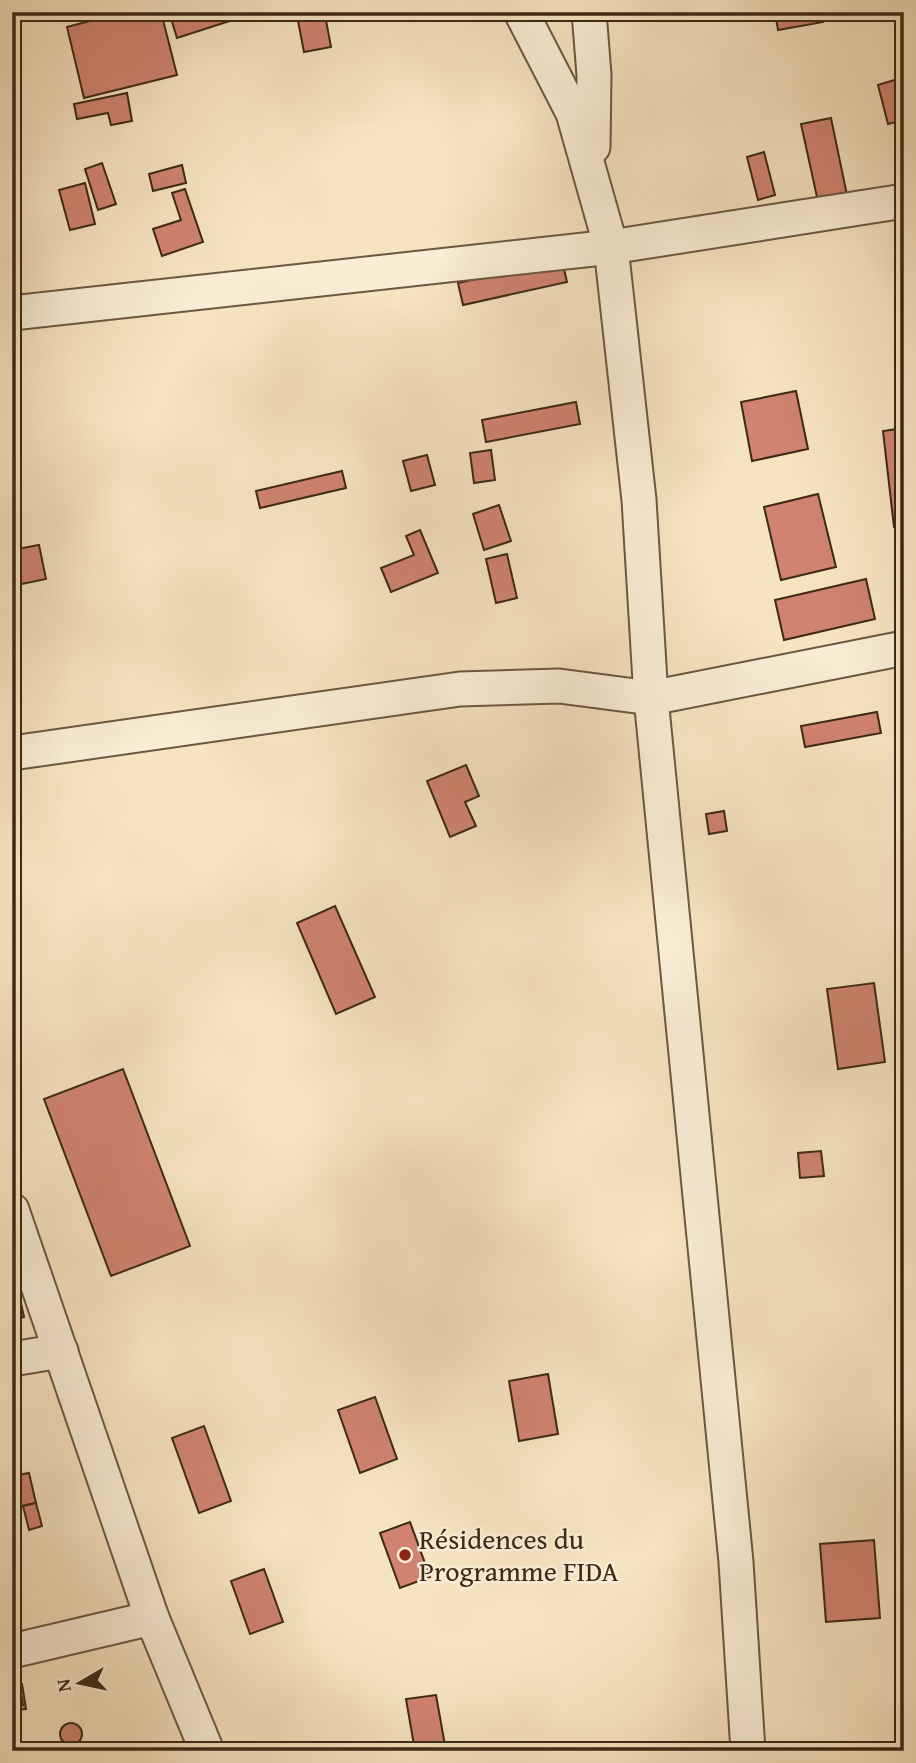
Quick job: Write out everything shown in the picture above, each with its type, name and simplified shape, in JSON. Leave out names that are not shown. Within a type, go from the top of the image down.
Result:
[{"type":"street","points":[[522,12],[573,113],[611,247],[639,500],[651,698],[736,1562],[748,1751]]},
{"type":"street","points":[[590,12],[594,75],[592,181]]},
{"type":"street","points":[[12,313],[611,247],[904,201]]},
{"type":"street","points":[[12,753],[460,689],[559,685],[651,698],[904,648]]},
{"type":"street","points":[[12,1210],[152,1618],[207,1751]]},
{"type":"street","points":[[12,1359],[61,1351]]},
{"type":"street","points":[[12,1651],[152,1618]]},
{"type":"building","points":[[124,12],[161,12],[177,75],[84,98],[67,27]]},
{"type":"building","points":[[169,12],[244,12],[245,16],[177,38]]},
{"type":"building","points":[[775,12],[821,12],[823,22],[778,30]]},
{"type":"building","points":[[325,15],[331,47],[304,52],[298,21]]},
{"type":"building","points":[[904,77],[904,120],[888,124],[878,85]]},
{"type":"building","points":[[127,93],[132,121],[111,125],[108,113],[77,119],[74,104]]},
{"type":"building","points":[[831,118],[848,200],[819,206],[801,124]]},
{"type":"building","points":[[764,152],[775,195],[758,200],[747,157]]},
{"type":"building","points":[[102,163],[116,204],[98,210],[85,169]]},
{"type":"building","points":[[182,165],[186,183],[153,191],[149,174]]},
{"type":"building","points":[[85,183],[95,224],[70,230],[59,190]]},
{"type":"building","points":[[185,189],[203,242],[162,256],[153,229],[181,220],[172,193]]},
{"type":"building","points":[[562,260],[567,282],[463,305],[458,283]]},
{"type":"building","points":[[796,391],[808,449],[752,461],[741,402]]},
{"type":"building","points":[[576,402],[580,424],[486,442],[482,420]]},
{"type":"building","points":[[904,428],[904,526],[894,527],[883,431]]},
{"type":"building","points":[[491,450],[495,480],[474,483],[470,453]]},
{"type":"building","points":[[427,455],[435,485],[411,491],[403,461]]},
{"type":"building","points":[[342,471],[346,488],[260,508],[256,491]]},
{"type":"building","points":[[818,494],[836,567],[781,580],[764,507]]},
{"type":"building","points":[[499,505],[511,541],[484,550],[473,514]]},
{"type":"building","points":[[420,530],[438,573],[391,592],[381,568],[414,555],[406,536]]},
{"type":"building","points":[[39,545],[46,579],[12,586],[12,550]]},
{"type":"building","points":[[507,554],[517,598],[496,603],[486,559]]},
{"type":"building","points":[[866,579],[875,619],[784,640],[775,600]]},
{"type":"building","points":[[877,712],[881,733],[805,747],[801,726]]},
{"type":"building","points":[[466,765],[479,796],[465,802],[476,826],[450,837],[427,781]]},
{"type":"building","points":[[724,811],[727,831],[709,834],[706,814]]},
{"type":"building","points":[[335,906],[375,997],[336,1014],[297,923]]},
{"type":"building","points":[[874,983],[885,1062],[838,1069],[827,989]]},
{"type":"building","points":[[123,1069],[190,1246],[111,1276],[44,1099]]},
{"type":"building","points":[[821,1151],[824,1176],[800,1178],[798,1153]]},
{"type":"building","points":[[20,1299],[24,1317],[12,1320],[12,1301]]},
{"type":"building","points":[[548,1374],[558,1434],[519,1441],[509,1381]]},
{"type":"building","points":[[375,1397],[397,1459],[360,1473],[338,1410]]},
{"type":"building","points":[[204,1426],[231,1501],[199,1513],[172,1438]]},
{"type":"building","points":[[29,1473],[36,1503],[12,1508],[12,1476]]},
{"type":"building","points":[[36,1503],[42,1526],[29,1530],[23,1506]]},
{"type":"building","name":"Résidences du Programme FIDA","points":[[410,1522],[430,1577],[400,1588],[380,1533]]},
{"type":"building","points":[[874,1540],[880,1618],[826,1622],[820,1544]]},
{"type":"building","points":[[264,1569],[283,1622],[250,1634],[231,1581]]},
{"type":"building","points":[[22,1684],[26,1709],[12,1711],[12,1685]]},
{"type":"building","points":[[19,1685],[23,1705],[12,1706],[12,1686]]},
{"type":"building","points":[[436,1695],[446,1751],[415,1751],[406,1699]]},
{"type":"building","points":[[71,1723],[79,1726],[82,1734],[79,1742],[71,1745],[63,1742],[60,1734],[63,1726]]},
{"type":"place","name":"Résidences du Programme FIDA","points":[[405,1555]]}]
